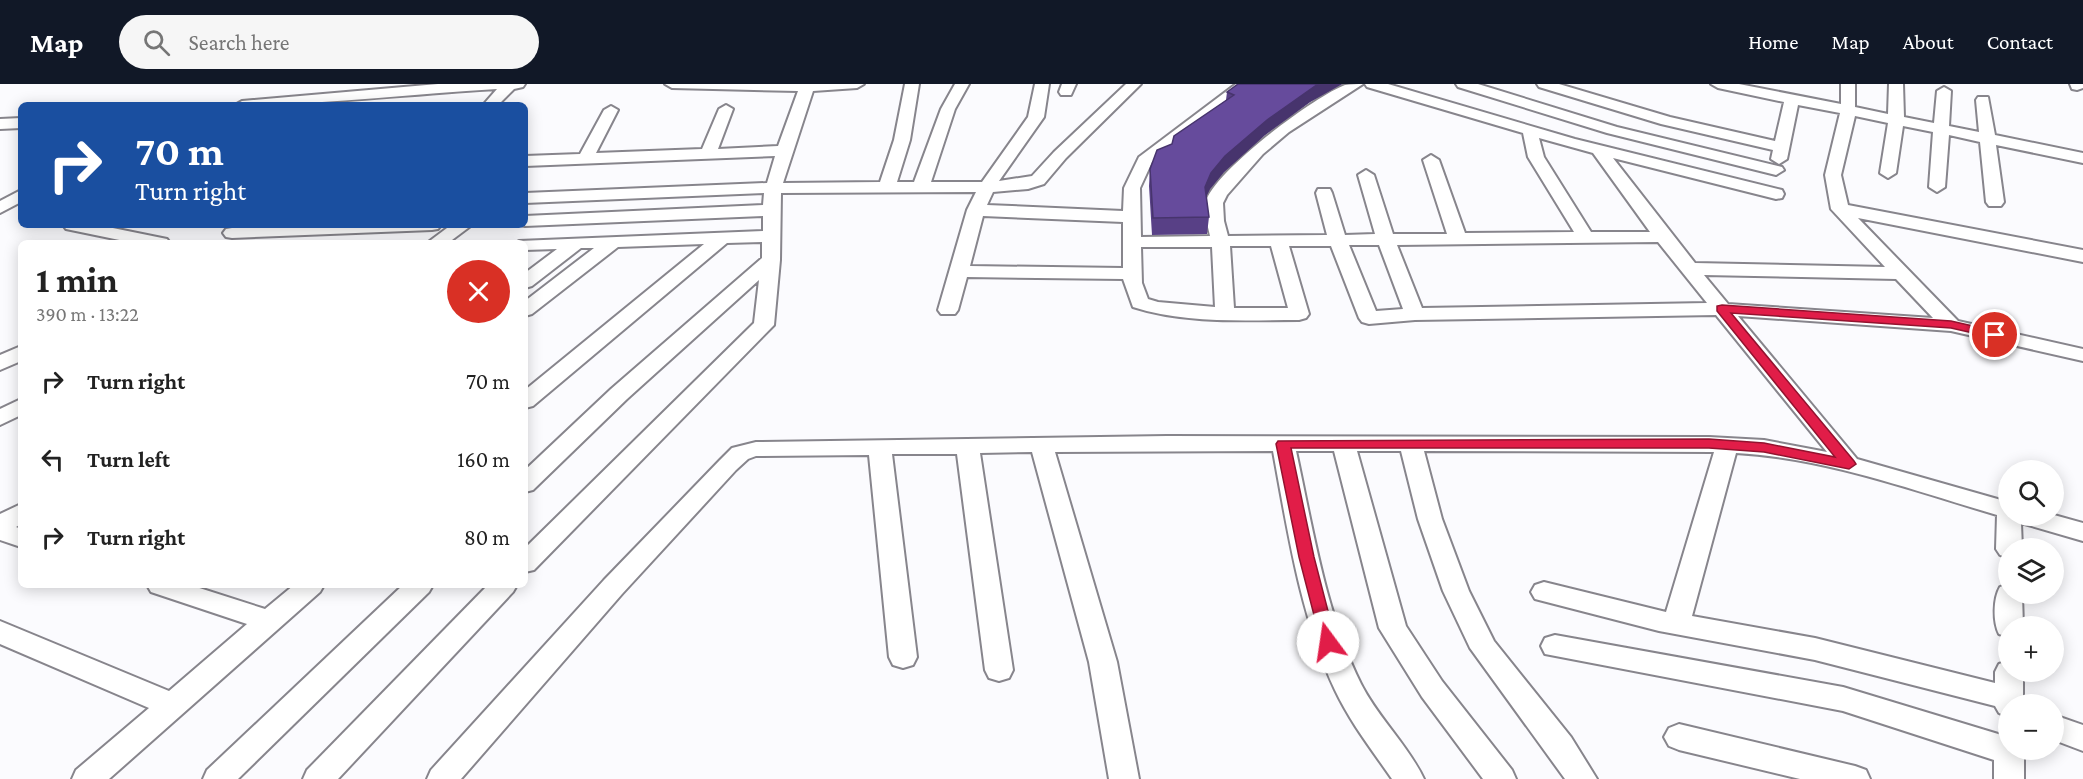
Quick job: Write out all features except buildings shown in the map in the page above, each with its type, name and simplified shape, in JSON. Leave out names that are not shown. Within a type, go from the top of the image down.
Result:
[{"type":"street","points":[[493,102],[509,84]]},
{"type":"street","points":[[312,102],[405,88],[518,84]]},
{"type":"street","points":[[672,84],[857,84]]},
{"type":"street","points":[[887,187],[902,140],[912,84]]},
{"type":"street","points":[[921,187],[948,109],[962,84]]},
{"type":"street","points":[[948,310],[976,210],[987,187],[1036,117],[1042,84]]},
{"type":"street","points":[[528,198],[775,188],[987,187],[1028,184],[1038,180],[1049,171],[1060,155],[1134,84]]},
{"type":"street","points":[[1245,84],[1145,160],[1132,188],[1132,283],[1140,303],[1156,308],[1225,314],[1299,314],[1279,241]]},
{"type":"street","points":[[1225,314],[1221,242],[1215,221],[1214,203],[1219,192],[1257,151],[1284,129],[1356,84]]},
{"type":"street","points":[[1372,84],[1530,131],[1776,194],[1772,182],[1783,147],[1792,99]]},
{"type":"street","points":[[1423,84],[1554,123]]},
{"type":"street","points":[[1463,84],[1612,130],[1776,170]]},
{"type":"street","points":[[1510,84],[1616,116]]},
{"type":"street","points":[[1544,84],[1666,121],[1783,147]]},
{"type":"street","points":[[1587,84],[1675,109]]},
{"type":"street","points":[[1718,84],[2083,158]]},
{"type":"street","points":[[1848,84],[1848,112],[1833,175],[1840,209],[1951,325]]},
{"type":"street","points":[[1888,173],[1896,121],[1896,84]]},
{"type":"street","points":[[528,560],[764,325],[775,188],[784,151],[807,85]]},
{"type":"street","points":[[463,102],[478,86]]},
{"type":"street","points":[[398,102],[405,88]]},
{"type":"street","points":[[1937,187],[1944,91]]},
{"type":"street","points":[[1983,100],[1995,202]]},
{"type":"street","points":[[708,154],[726,109]]},
{"type":"street","points":[[585,159],[611,110]]},
{"type":"street","points":[[0,124],[18,123]]},
{"type":"street","points":[[1530,131],[1536,157],[1586,238]]},
{"type":"street","points":[[1598,149],[1663,237],[1849,464]]},
{"type":"street","points":[[528,161],[784,151]]},
{"type":"street","points":[[1431,160],[1458,239]]},
{"type":"street","points":[[1366,175],[1386,240],[1415,314]]},
{"type":"street","points":[[1324,193],[1338,240],[1369,318],[1415,314],[1722,309],[1951,325],[2083,355]]},
{"type":"street","points":[[0,209],[18,197]]},
{"type":"street","points":[[0,209],[18,214]]},
{"type":"street","points":[[1840,209],[2083,256]]},
{"type":"street","points":[[528,221],[772,210]]},
{"type":"street","points":[[976,210],[1133,217]]},
{"type":"street","points":[[87,228],[146,240]]},
{"type":"street","points":[[232,233],[357,228]]},
{"type":"street","points":[[440,240],[458,228]]},
{"type":"street","points":[[528,246],[772,236]]},
{"type":"street","points":[[1132,242],[1663,237]]},
{"type":"street","points":[[528,399],[722,238]]},
{"type":"street","points":[[528,308],[613,242]]},
{"type":"street","points":[[528,280],[577,243]]},
{"type":"street","points":[[528,481],[619,394],[771,260]]},
{"type":"street","points":[[1689,269],[1902,273]]},
{"type":"street","points":[[958,271],[1132,274]]},
{"type":"street","points":[[0,364],[18,354]]},
{"type":"street","points":[[0,418],[18,408]]},
{"type":"street","points":[[442,779],[613,587],[740,453],[774,448],[1167,443],[1727,445],[1764,447],[1849,464],[1998,507]]},
{"type":"street","points":[[1283,444],[1306,557],[1328,642],[1351,693],[1409,779]]},
{"type":"street","points":[[1344,444],[1393,628],[1432,688],[1501,779]]},
{"type":"street","points":[[1411,445],[1430,519],[1448,570],[1484,648],[1560,746],[1582,779]]},
{"type":"street","points":[[1676,624],[1727,445]]},
{"type":"street","points":[[1042,446],[1103,662],[1124,779]]},
{"type":"street","points":[[880,447],[903,657]]},
{"type":"street","points":[[968,447],[999,670]]},
{"type":"street","points":[[0,526],[18,514]]},
{"type":"street","points":[[2062,526],[2083,532]]},
{"type":"street","points":[[0,531],[18,537]]},
{"type":"street","points":[[169,588],[269,621]]},
{"type":"street","points":[[87,779],[308,588]]},
{"type":"street","points":[[218,779],[417,588]]},
{"type":"street","points":[[318,779],[501,588]]},
{"type":"street","points":[[1545,592],[1676,624],[1815,649],[2009,692]]},
{"type":"street","points":[[0,632],[173,705]]},
{"type":"street","points":[[1555,646],[1843,699],[1998,756]]},
{"type":"street","points":[[2064,731],[2083,738]]},
{"type":"street","points":[[1679,737],[1854,779]]},
{"type":"route","points":[[1328,642],[1306,557],[1283,444],[1709,444],[1764,447],[1849,464],[1722,309],[1951,325],[1995,335]]}]
